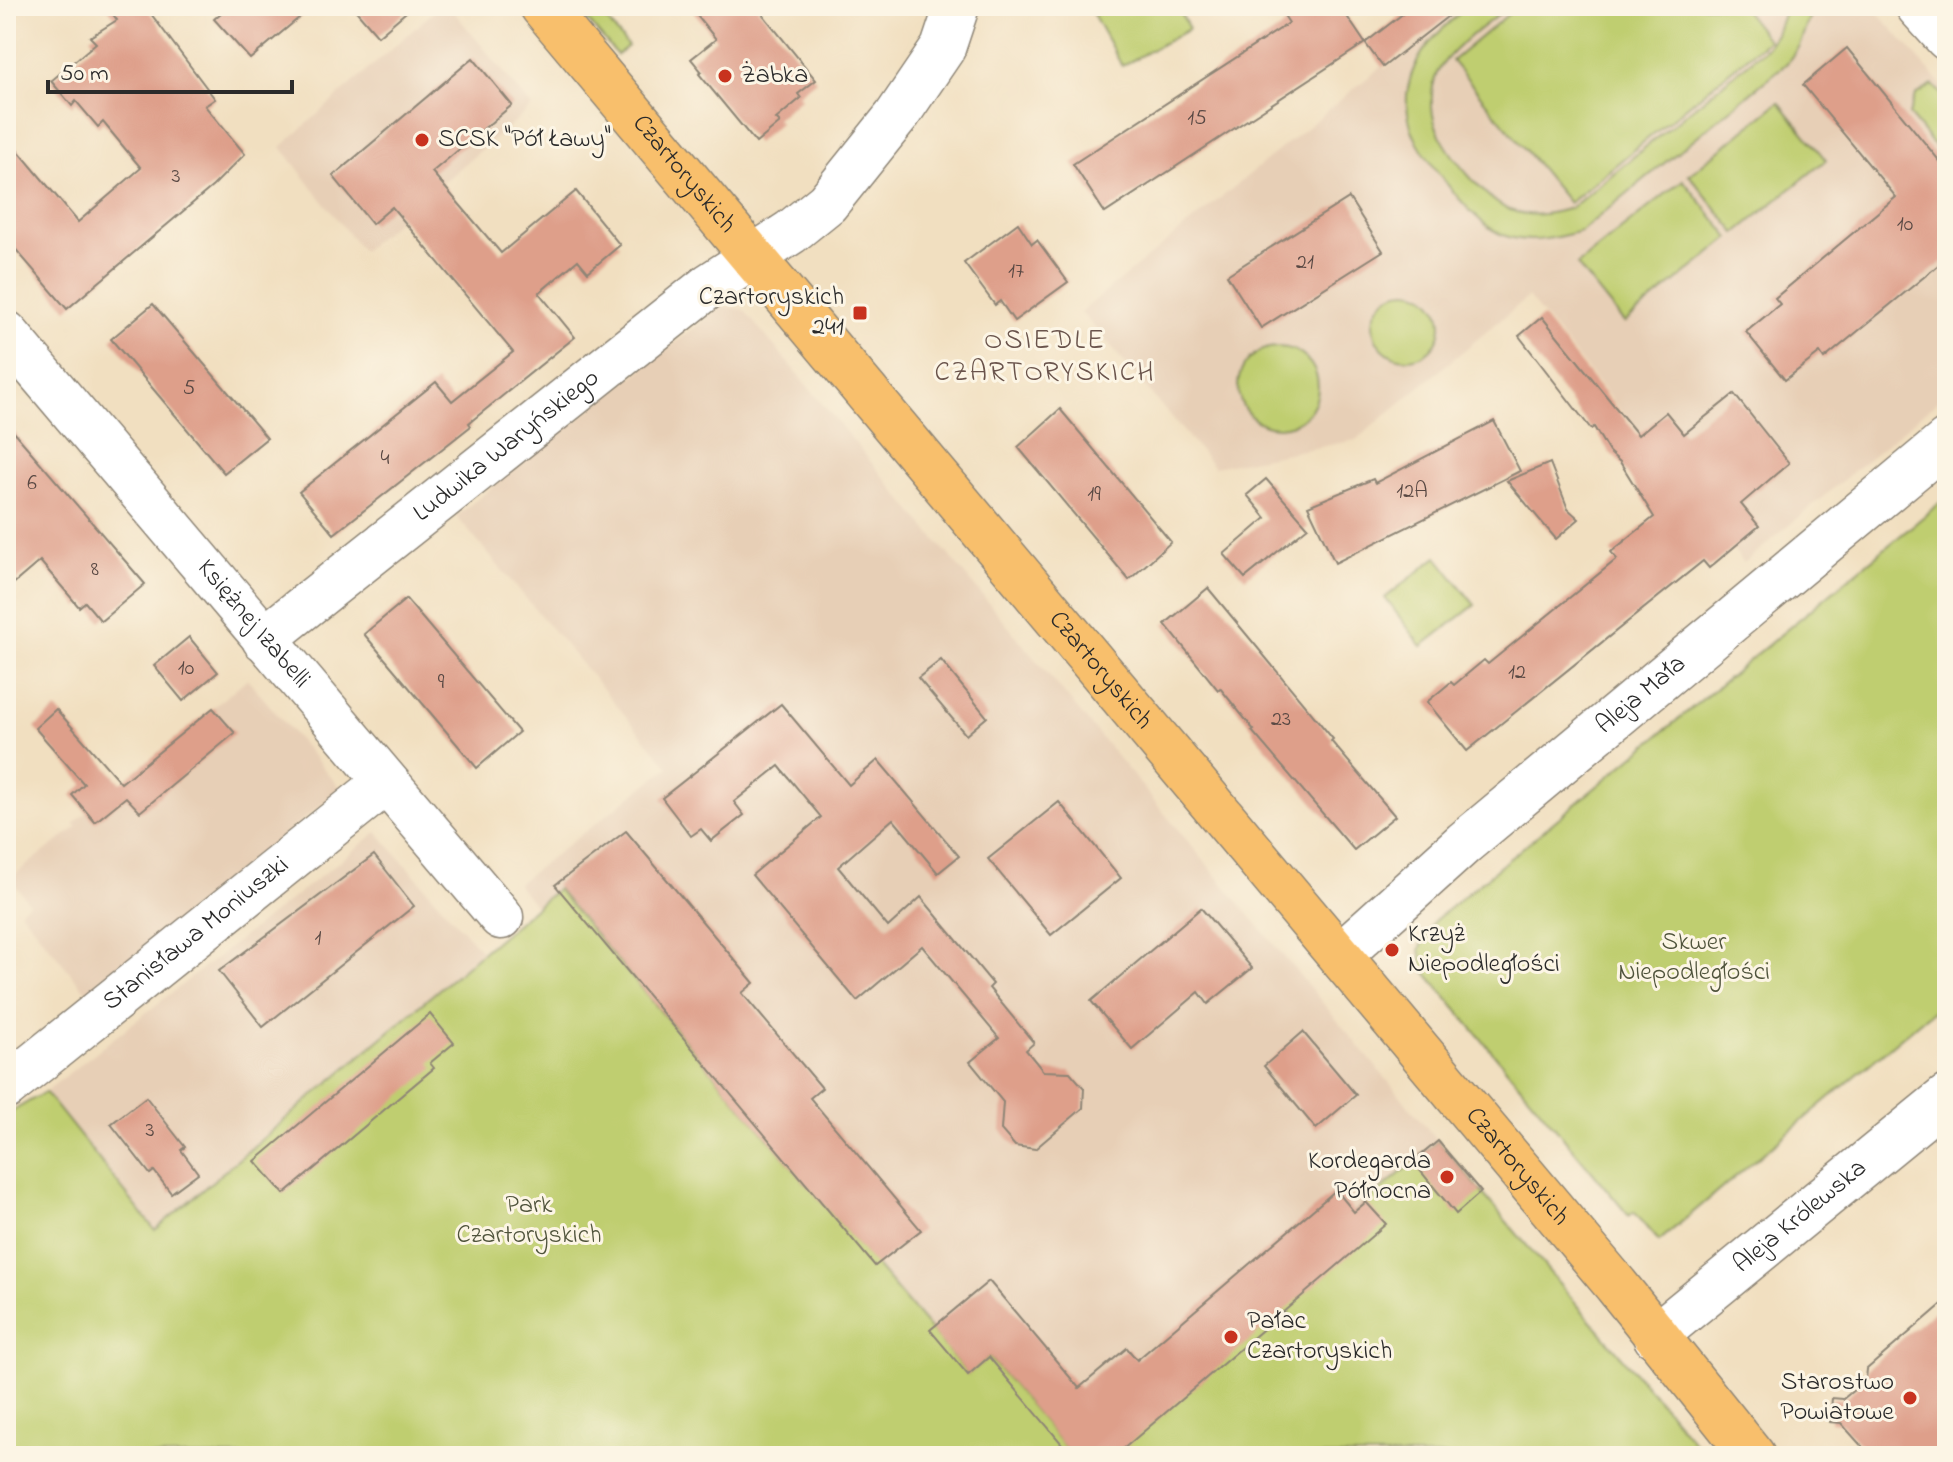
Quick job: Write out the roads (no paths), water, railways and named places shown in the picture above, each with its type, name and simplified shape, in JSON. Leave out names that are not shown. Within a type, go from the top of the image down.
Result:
[{"type":"main road","name":"Czartoryskich","points":[[542,6],[1616,1285],[1753,1456]]},
{"type":"street","name":"Ludwika Waryńskiego","points":[[264,639],[710,285],[791,232],[827,203],[864,159],[943,48],[957,6]]},
{"type":"street","points":[[1918,6],[1947,38]]},
{"type":"street","name":"Księżnej Izabelli","points":[[6,333],[501,917]]},
{"type":"street","name":"Aleja Mała","points":[[1340,955],[1464,843],[1947,441]]},
{"type":"street","name":"Stanisława Moniuszki","points":[[6,1087],[385,783]]},
{"type":"street","name":"Aleja Królewska","points":[[1655,1336],[1947,1097]]},
{"type":"place","name":"Żabka","points":[[725,76]]},
{"type":"place","name":"SCSK \"Pół Ławy\"","points":[[422,140]]},
{"type":"place","name":"Czartoryskich 241","points":[[860,313]]},
{"type":"place","name":"Krzyż Niepodległości","points":[[1392,950]]},
{"type":"place","name":"Kordegarda Północna","points":[[1447,1177]]},
{"type":"place","name":"Pałac Czartoryskich","points":[[1231,1337]]},
{"type":"place","name":"Starostwo Powiatowe","points":[[1910,1398]]},
{"type":"district","name":"OSIEDLE CZARTORYSKICH","points":[[1045,357]]},
{"type":"park label","name":"Skwer Niepodległości","points":[[1694,958]]},
{"type":"park label","name":"Park Czartoryskich","points":[[529,1221]]}]
